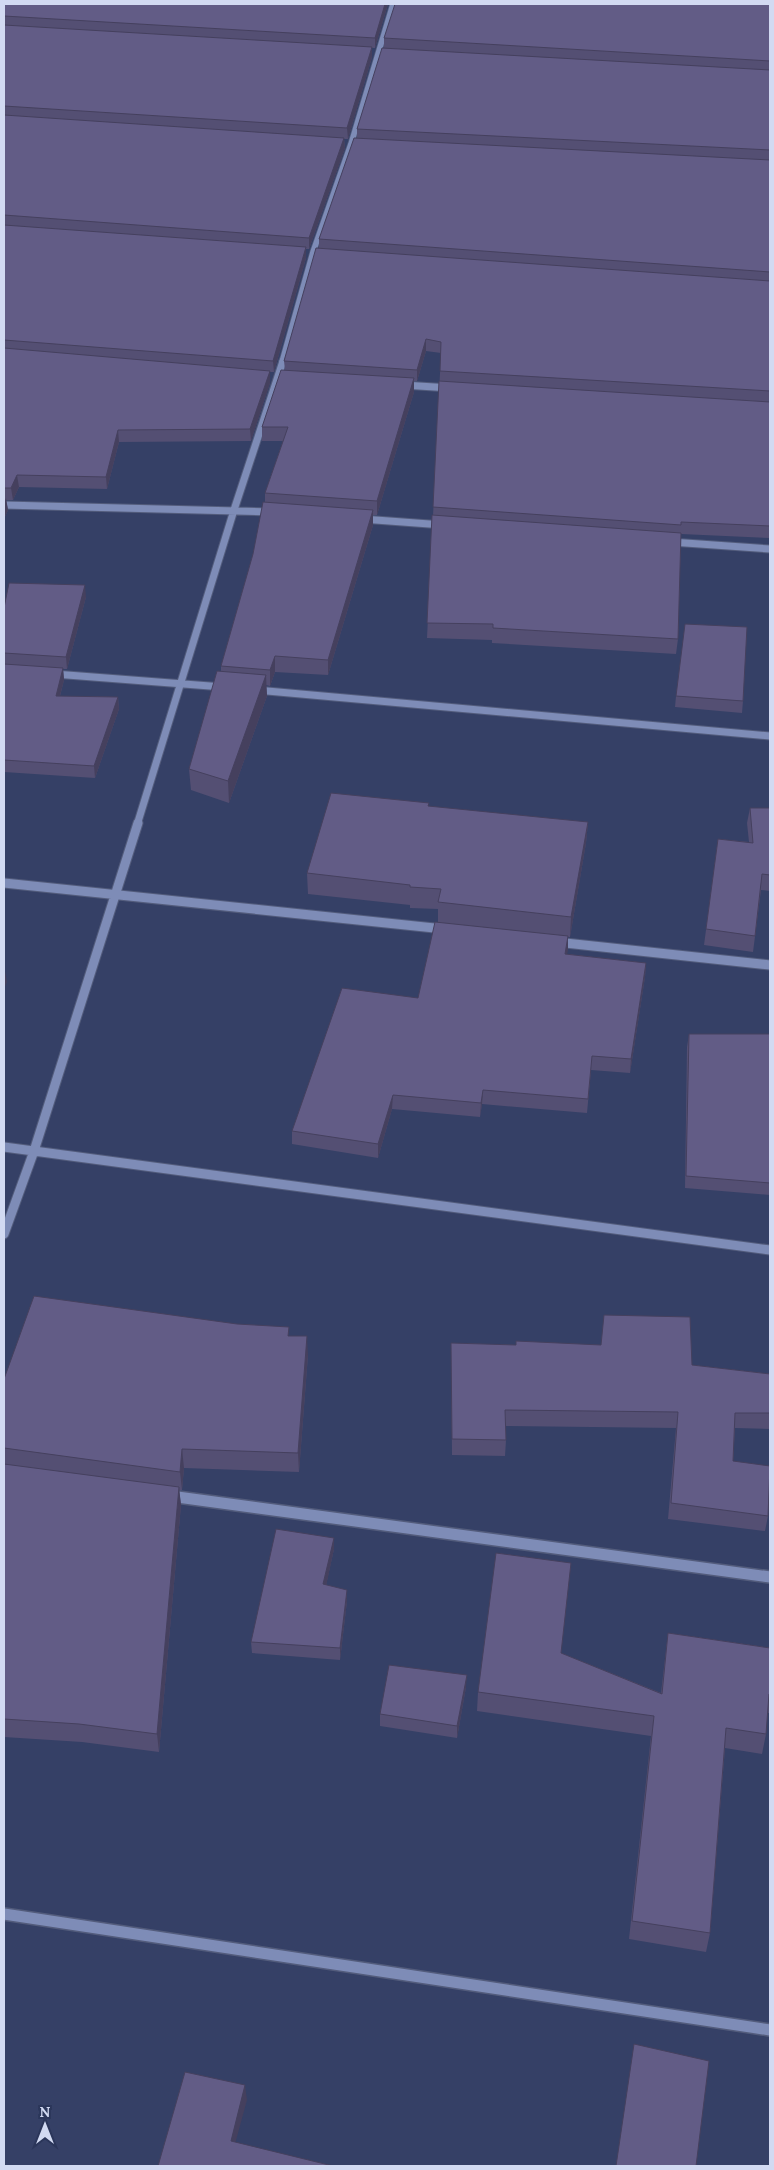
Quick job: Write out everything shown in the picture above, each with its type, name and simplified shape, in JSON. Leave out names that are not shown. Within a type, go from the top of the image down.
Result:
[{"type":"street","points":[[4,1234],[34,1151],[182,683],[234,510],[278,378],[313,252],[351,144],[393,4]]},
{"type":"street","points":[[368,51],[388,53]]},
{"type":"street","points":[[341,143],[361,144]]},
{"type":"street","points":[[303,252],[323,253]]},
{"type":"street","points":[[268,377],[288,378]]},
{"type":"street","points":[[396,385],[455,389]]},
{"type":"street","points":[[4,504],[284,513]]},
{"type":"street","points":[[353,518],[453,526]]},
{"type":"street","points":[[661,541],[770,549]]},
{"type":"street","points":[[43,673],[231,688]]},
{"type":"street","points":[[250,690],[770,736]]},
{"type":"street","points":[[4,883],[115,893],[452,930]]},
{"type":"street","points":[[552,941],[770,965]]},
{"type":"street","points":[[4,1147],[770,1250]]},
{"type":"street","points":[[161,1495],[770,1577]]},
{"type":"street","points":[[4,1914],[770,2030]]},
{"type":"building","points":[[4,4],[385,4],[375,38],[4,16]]},
{"type":"building","points":[[395,4],[770,4],[770,61],[384,38]]},
{"type":"building","points":[[4,25],[372,47],[347,128],[4,106]]},
{"type":"building","points":[[382,48],[770,70],[770,150],[357,129]]},
{"type":"building","points":[[4,115],[344,138],[309,238],[4,215]]},
{"type":"building","points":[[354,138],[770,160],[770,272],[319,239]]},
{"type":"building","points":[[4,225],[306,247],[273,361],[4,340]]},
{"type":"building","points":[[316,248],[770,281],[770,391],[440,371],[441,342],[426,339],[417,370],[284,361]]},
{"type":"building","points":[[4,348],[270,371],[250,429],[118,430],[106,477],[17,475],[11,488],[4,488]]},
{"type":"building","points":[[281,370],[414,378],[377,501],[265,493],[288,427],[262,427]]},
{"type":"building","points":[[439,381],[770,402],[770,526],[681,522],[681,525],[433,507]]},
{"type":"building","points":[[263,502],[373,510],[328,660],[275,656],[270,670],[221,666],[253,554]]},
{"type":"building","points":[[432,515],[681,533],[678,639],[493,628],[493,624],[427,623]]},
{"type":"building","points":[[9,583],[85,585],[66,657],[4,653],[4,608]]},
{"type":"building","points":[[685,624],[747,627],[743,701],[676,696]]},
{"type":"building","points":[[4,664],[63,668],[56,696],[118,697],[94,766],[4,760]]},
{"type":"building","points":[[217,671],[266,675],[228,781],[189,769]]},
{"type":"building","points":[[331,793],[429,803],[428,806],[588,822],[571,917],[438,902],[441,889],[410,887],[410,885],[307,873]]},
{"type":"building","points":[[750,808],[770,808],[770,875],[762,874],[755,936],[706,929],[718,839],[753,843]]},
{"type":"building","points":[[435,922],[568,936],[565,954],[646,963],[631,1059],[592,1056],[588,1099],[483,1090],[481,1103],[393,1095],[378,1144],[292,1131],[342,988],[418,998]]},
{"type":"building","points":[[689,1034],[770,1034],[770,1183],[686,1176]]},
{"type":"building","points":[[34,1296],[237,1324],[289,1327],[288,1336],[307,1336],[298,1453],[182,1449],[180,1472],[4,1448],[4,1379]]},
{"type":"building","points":[[604,1315],[690,1317],[692,1365],[770,1374],[770,1413],[735,1413],[733,1461],[770,1466],[768,1516],[671,1503],[678,1412],[505,1410],[506,1440],[452,1439],[451,1343],[516,1345],[516,1341],[601,1345]]},
{"type":"building","points":[[4,1464],[179,1487],[157,1734],[79,1724],[4,1719]]},
{"type":"building","points":[[276,1529],[334,1538],[323,1584],[347,1590],[340,1648],[251,1642]]},
{"type":"building","points":[[496,1553],[571,1563],[561,1653],[662,1694],[668,1633],[770,1648],[770,1694],[766,1734],[726,1728],[710,1933],[632,1921],[654,1716],[478,1692]]},
{"type":"building","points":[[389,1665],[467,1675],[457,1726],[380,1714]]},
{"type":"building","points":[[634,2044],[709,2061],[696,2166],[616,2166]]},
{"type":"building","points":[[185,2072],[245,2085],[231,2141],[333,2166],[158,2166]]}]
